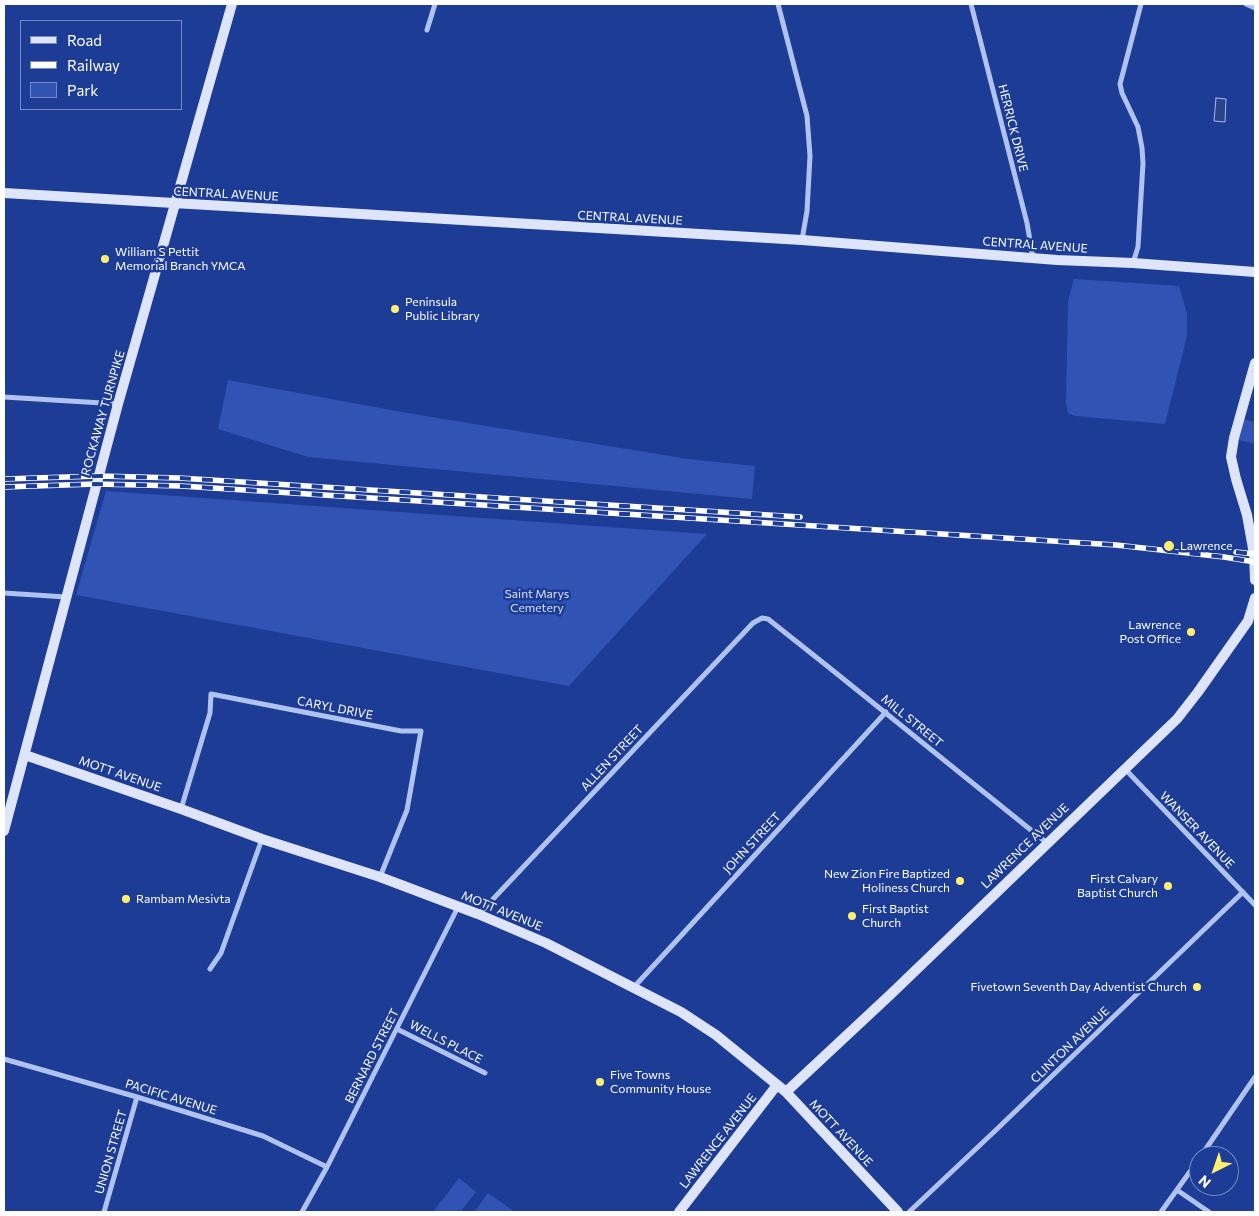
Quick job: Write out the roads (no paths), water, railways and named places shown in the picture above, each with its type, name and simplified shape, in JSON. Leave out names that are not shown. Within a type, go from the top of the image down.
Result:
[{"type":"street","name":"ROCKAWAY TURNPIKE","points":[[4,831],[118,404],[232,4]]},
{"type":"street","points":[[427,30],[435,4]]},
{"type":"street","points":[[778,4],[807,116],[810,156],[802,240]]},
{"type":"street","name":"HERRICK DRIVE","points":[[971,4],[1027,223],[1033,258]]},
{"type":"street","points":[[1133,263],[1138,247],[1143,163],[1142,148],[1138,127],[1122,93],[1120,84],[1142,4]]},
{"type":"street","points":[[1246,4],[1255,8]]},
{"type":"street","name":"CENTRAL AVENUE","points":[[4,193],[802,240],[1033,258],[1255,272]]},
{"type":"street","points":[[1255,363],[1234,438],[1231,457],[1254,554],[1255,580]]},
{"type":"street","points":[[4,397],[118,404]]},
{"type":"street","points":[[4,593],[67,598]]},
{"type":"street","name":"LAWRENCE AVENUE","points":[[786,1092],[891,994],[1177,719],[1248,621],[1255,598]]},
{"type":"street","name":"MILL STREET","points":[[762,618],[768,619],[886,712],[1046,843]]},
{"type":"street","name":"ALLEN STREET","points":[[478,914],[753,623],[762,618]]},
{"type":"street","name":"CARYL DRIVE","points":[[181,809],[210,713],[212,694],[401,730],[421,731],[407,810],[380,877]]},
{"type":"street","name":"JOHN STREET","points":[[634,987],[886,712]]},
{"type":"street","name":"MOTT AVENUE","points":[[25,754],[262,839],[380,877],[478,914],[546,943],[634,987],[681,1012],[713,1033],[786,1092],[898,1212]]},
{"type":"street","name":"WANSER AVENUE","points":[[1124,769],[1255,905]]},
{"type":"street","points":[[210,969],[221,953],[262,839]]},
{"type":"street","name":"CLINTON AVENUE","points":[[909,1212],[1243,892]]},
{"type":"street","name":"BERNARD STREET","points":[[302,1212],[327,1167],[458,907]]},
{"type":"street","name":"WELLS PLACE","points":[[397,1029],[485,1073]]},
{"type":"street","name":"PACIFIC AVENUE","points":[[4,1059],[137,1096],[263,1136],[327,1167]]},
{"type":"street","points":[[1208,1146],[1255,1078]]},
{"type":"street","name":"LAWRENCE AVENUE","points":[[679,1212],[777,1085]]},
{"type":"street","name":"UNION STREET","points":[[104,1212],[137,1096]]},
{"type":"street","points":[[1161,1212],[1189,1173]]},
{"type":"street","points":[[1177,1190],[1209,1212]]},
{"type":"railway","points":[[4,479],[99,476],[179,478],[800,517]]},
{"type":"railway","points":[[4,487],[96,484],[181,486],[1116,545],[1255,562]]},
{"type":"railway","points":[[1236,552],[1255,554]]},
{"type":"place","name":"William S Pettit Memorial Branch YMCA","points":[[105,259]]},
{"type":"place","name":"Peninsula Public Library","points":[[395,309]]},
{"type":"place","name":"Lawrence","points":[[1169,546]]},
{"type":"place","name":"Lawrence Post Office","points":[[1191,632]]},
{"type":"place","name":"New Zion Fire Baptized Holiness Church","points":[[960,881]]},
{"type":"place","name":"First Calvary Baptist Church","points":[[1168,886]]},
{"type":"place","name":"Rambam Mesivta","points":[[126,899]]},
{"type":"place","name":"First Baptist Church","points":[[852,916]]},
{"type":"place","name":"Fivetown Seventh Day Adventist Church","points":[[1197,987]]},
{"type":"place","name":"Five Towns Community House","points":[[600,1082]]},
{"type":"park label","name":"Saint Marys Cemetery","points":[[537,601]]}]
